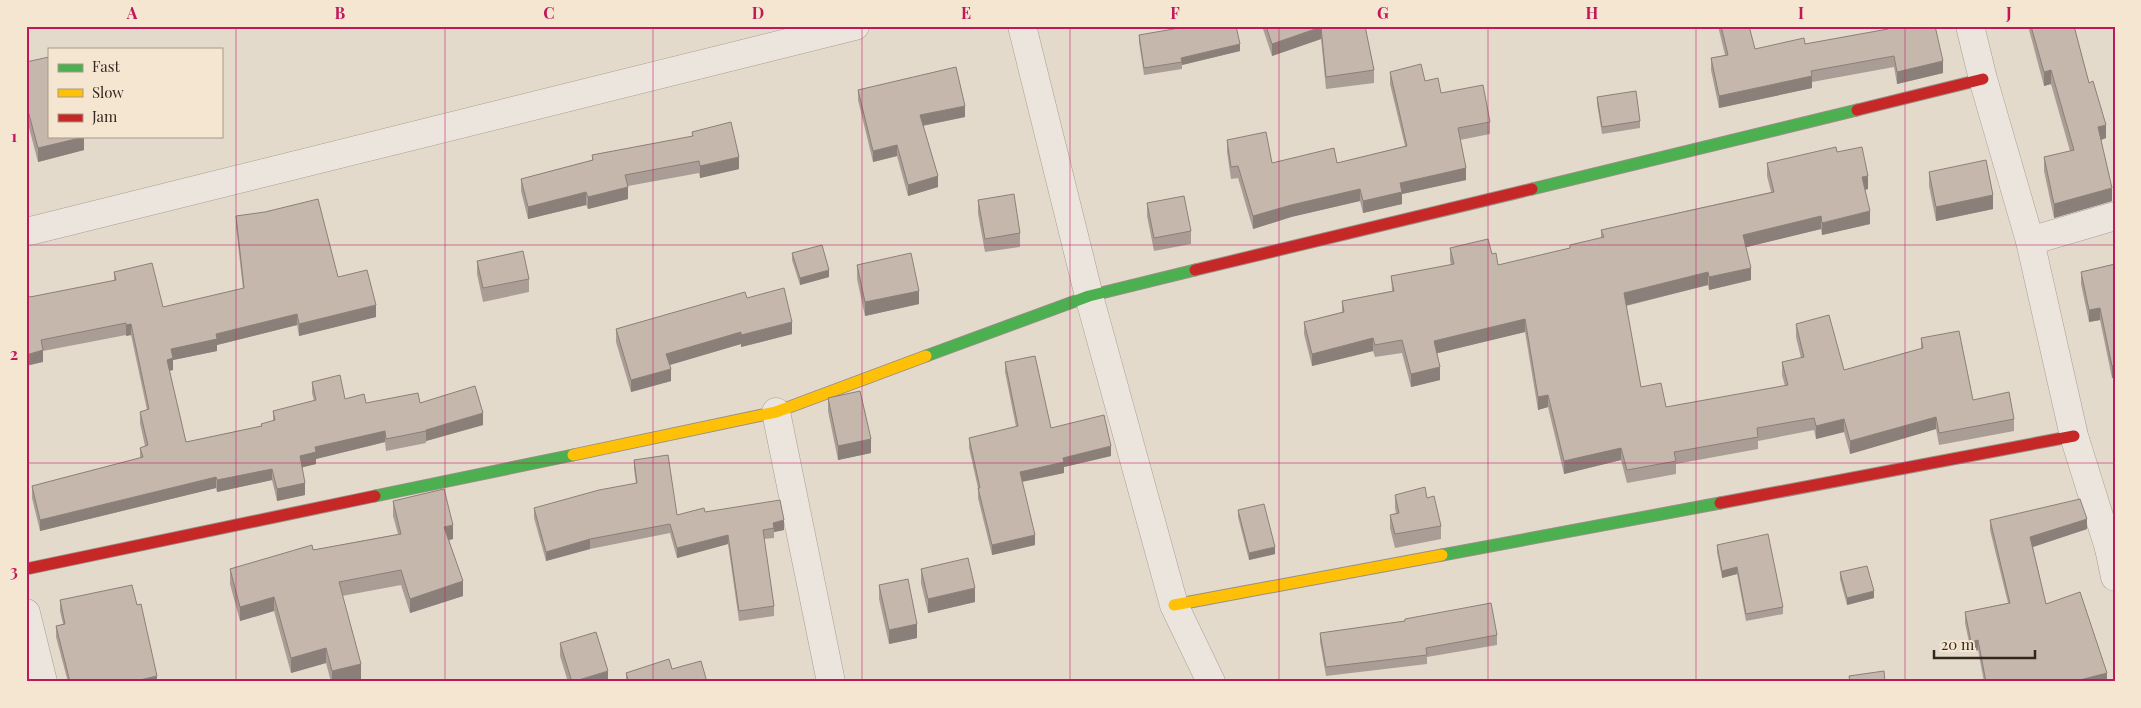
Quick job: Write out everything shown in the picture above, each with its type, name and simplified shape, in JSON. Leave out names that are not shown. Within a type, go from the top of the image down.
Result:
[{"type":"street","points":[[26,232],[855,26]]},
{"type":"street","points":[[1022,26],[1088,296],[1174,604],[1211,682]]},
{"type":"street","points":[[1970,26],[1983,79],[2030,241],[2074,436],[2112,547],[2115,578]]},
{"type":"street","points":[[26,569],[776,412],[1088,296],[1983,79]]},
{"type":"street","points":[[2030,241],[2115,216]]},
{"type":"street","points":[[776,412],[831,682]]},
{"type":"street","points":[[1174,604],[2074,436]]},
{"type":"street","points":[[26,613],[43,682]]},
{"type":"building","points":[[1191,26],[1236,26],[1240,44],[1181,58],[1182,62],[1144,68],[1139,35]]},
{"type":"building","points":[[1266,26],[1365,26],[1374,70],[1326,77],[1321,27],[1272,44]]},
{"type":"building","points":[[1721,26],[1749,26],[1755,49],[1804,38],[1805,44],[1888,29],[1887,26],[1935,26],[1943,61],[1897,72],[1894,56],[1811,71],[1812,76],[1719,96],[1711,58],[1728,55]]},
{"type":"building","points":[[2031,26],[2074,26],[2089,83],[2093,81],[2106,125],[2098,127],[2112,188],[2054,204],[2044,157],[2074,150],[2051,70],[2044,72]]},
{"type":"building","points":[[48,57],[48,138],[80,138],[38,148],[26,103],[26,62]]},
{"type":"building","points":[[1421,64],[1425,81],[1438,78],[1441,93],[1483,85],[1490,122],[1458,128],[1466,168],[1400,183],[1402,192],[1363,201],[1360,189],[1253,216],[1238,166],[1231,167],[1227,140],[1266,132],[1272,163],[1334,148],[1337,163],[1407,146],[1390,72]]},
{"type":"building","points":[[956,67],[965,106],[920,115],[938,176],[908,185],[897,145],[873,151],[858,90]]},
{"type":"building","points":[[1636,91],[1640,121],[1602,127],[1597,97]]},
{"type":"building","points":[[731,122],[739,157],[700,166],[699,161],[625,175],[628,187],[588,197],[586,192],[528,207],[521,179],[593,160],[592,155],[693,136],[692,132]]},
{"type":"building","points":[[1836,147],[1837,152],[1862,147],[1868,176],[1862,177],[1870,211],[1822,223],[1821,216],[1743,235],[1751,268],[1709,277],[1708,272],[1624,293],[1641,387],[1661,383],[1666,407],[1788,385],[1782,362],[1804,357],[1796,324],[1829,315],[1844,370],[1923,348],[1921,338],[1959,331],[1973,400],[2009,392],[2014,419],[1939,433],[1936,417],[1850,441],[1844,419],[1816,426],[1814,418],[1757,428],[1758,437],[1674,452],[1676,461],[1627,470],[1621,448],[1564,461],[1548,395],[1538,397],[1525,319],[1434,341],[1440,367],[1411,374],[1402,340],[1375,345],[1373,338],[1312,354],[1304,322],[1344,312],[1342,301],[1394,291],[1391,276],[1454,264],[1450,248],[1488,239],[1492,254],[1496,253],[1498,265],[1570,248],[1570,245],[1604,237],[1601,230],[1774,192],[1767,163]]},
{"type":"building","points":[[1986,160],[1993,195],[1936,207],[1929,172]]},
{"type":"building","points":[[1014,194],[1020,233],[985,239],[978,200]]},
{"type":"building","points":[[1184,196],[1191,231],[1154,238],[1147,203]]},
{"type":"building","points":[[318,199],[338,277],[367,270],[376,305],[299,324],[297,314],[216,334],[217,339],[171,349],[173,358],[167,360],[186,442],[262,426],[261,424],[275,420],[273,411],[316,400],[312,382],[340,375],[345,399],[364,394],[366,403],[418,393],[420,403],[475,386],[483,413],[426,431],[386,439],[385,431],[315,447],[316,452],[300,456],[305,483],[277,489],[272,469],[217,480],[216,477],[40,520],[32,486],[143,457],[140,448],[148,445],[140,412],[149,409],[131,324],[126,325],[126,323],[41,340],[43,350],[26,355],[26,296],[30,297],[116,280],[114,272],[152,263],[163,307],[244,288],[236,216],[265,212]]},
{"type":"building","points":[[822,245],[829,270],[800,278],[792,253]]},
{"type":"building","points":[[523,251],[529,279],[483,288],[477,261]]},
{"type":"building","points":[[911,253],[919,291],[865,302],[857,265]]},
{"type":"building","points":[[2115,264],[2115,365],[2112,366],[2100,308],[2089,310],[2081,272]]},
{"type":"building","points":[[784,288],[792,322],[741,335],[741,332],[666,354],[671,369],[631,380],[616,329],[745,292],[747,298]]},
{"type":"building","points":[[1035,356],[1051,428],[1104,415],[1111,446],[1063,458],[1064,462],[1020,472],[1035,535],[992,545],[978,488],[980,488],[969,438],[1018,426],[1005,362]]},
{"type":"building","points":[[860,391],[871,439],[838,446],[828,398]]},
{"type":"building","points":[[668,455],[677,515],[704,508],[705,512],[780,500],[784,520],[773,523],[774,528],[763,530],[774,606],[739,611],[728,535],[677,548],[670,524],[590,539],[546,552],[534,508],[599,490],[637,483],[634,460]]},
{"type":"building","points":[[1425,487],[1427,498],[1434,496],[1441,526],[1395,534],[1390,515],[1399,513],[1395,495]]},
{"type":"building","points":[[444,489],[453,525],[444,527],[463,581],[410,599],[401,570],[339,582],[361,664],[332,671],[326,648],[291,658],[274,597],[240,607],[230,569],[312,545],[313,550],[401,534],[393,501]]},
{"type":"building","points":[[2080,499],[2087,519],[2030,537],[2046,604],[2080,592],[2107,673],[2072,682],[1986,682],[1978,640],[1971,642],[1965,612],[2010,603],[1990,520]]},
{"type":"building","points":[[1264,504],[1275,547],[1249,553],[1238,510]]},
{"type":"building","points":[[1768,534],[1783,607],[1746,614],[1737,567],[1722,571],[1717,545]]},
{"type":"building","points":[[968,558],[975,588],[928,599],[921,569]]},
{"type":"building","points":[[1867,566],[1874,591],[1847,598],[1840,572]]},
{"type":"building","points":[[908,579],[917,624],[889,630],[879,585]]},
{"type":"building","points":[[132,585],[137,605],[141,604],[157,676],[131,682],[70,682],[56,626],[65,624],[60,600]]},
{"type":"building","points":[[1491,603],[1497,635],[1426,648],[1427,655],[1326,667],[1320,633],[1405,621],[1405,619]]},
{"type":"building","points":[[596,632],[608,671],[572,682],[560,643]]},
{"type":"building","points":[[669,659],[672,669],[701,661],[707,682],[629,682],[626,673]]},
{"type":"building","points":[[1884,671],[1885,682],[1850,682],[1849,676]]},
{"type":"traffic: fast","points":[[1532,189],[1857,110]]},
{"type":"traffic: fast","points":[[926,356],[1089,296],[1195,270]]},
{"type":"traffic: fast","points":[[375,496],[573,455]]},
{"type":"traffic: fast","points":[[1442,555],[1720,503]]},
{"type":"traffic: slow","points":[[573,455],[776,412],[926,356]]},
{"type":"traffic: slow","points":[[1174,605],[1442,555]]},
{"type":"traffic: jam","points":[[1857,110],[1983,79]]},
{"type":"traffic: jam","points":[[1195,270],[1532,189]]},
{"type":"traffic: jam","points":[[1720,503],[2074,436]]},
{"type":"traffic: jam","points":[[26,569],[375,496]]}]
